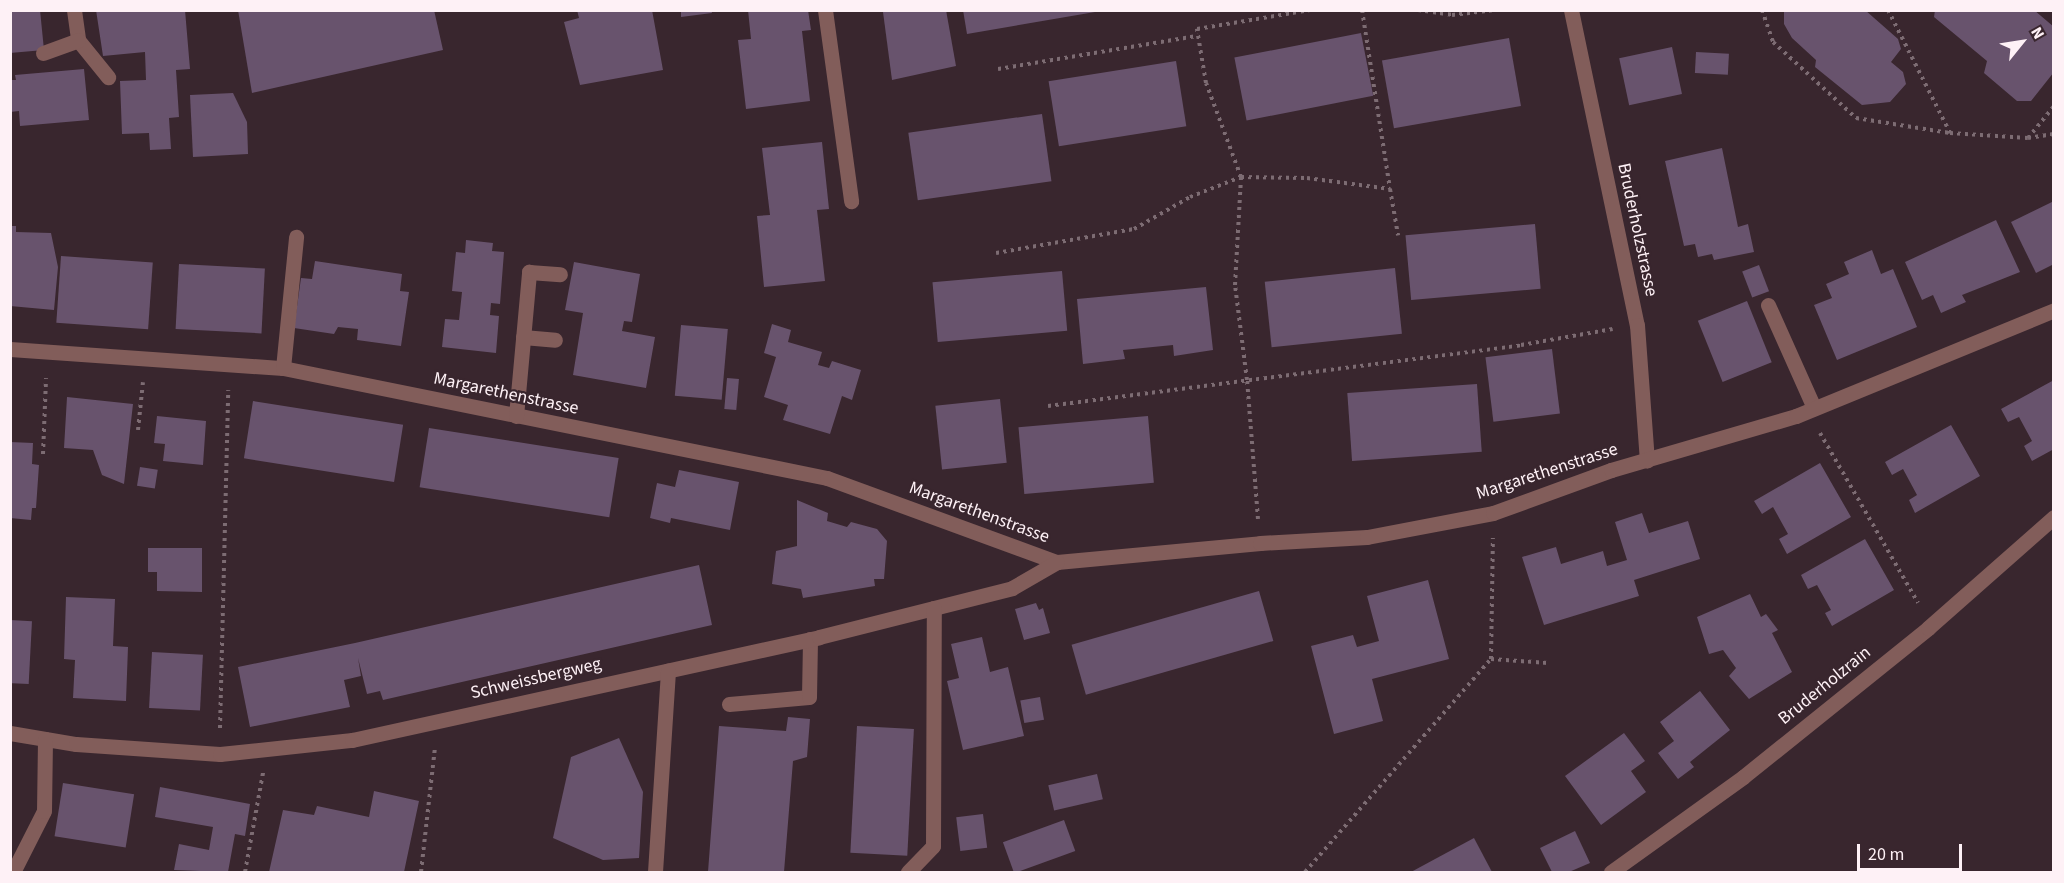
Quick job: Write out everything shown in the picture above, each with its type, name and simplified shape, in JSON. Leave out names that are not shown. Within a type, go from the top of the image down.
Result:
[{"type":"street","points":[[74,10],[78,40],[108,77]]},
{"type":"street","points":[[825,10],[851,201]]},
{"type":"street","name":"Bruderholzstrasse","points":[[1571,10],[1637,325],[1647,461]]},
{"type":"street","points":[[43,53],[78,40]]},
{"type":"street","points":[[283,368],[296,237]]},
{"type":"street","points":[[516,416],[529,272],[560,274]]},
{"type":"street","points":[[1768,305],[1810,410]]},
{"type":"street","name":"Margarethenstrasse","points":[[10,349],[283,368],[827,478],[1057,562],[1260,543],[1367,537],[1493,513],[1611,470],[1810,410],[2054,310]]},
{"type":"street","points":[[523,337],[555,340]]},
{"type":"street","name":"Bruderholzrain","points":[[1611,873],[1743,777],[1931,625],[2054,517]]},
{"type":"street","name":"Schweissbergweg","points":[[10,733],[76,744],[220,754],[352,740],[810,639],[934,608],[1012,588],[1057,562]]},
{"type":"street","points":[[908,873],[933,846],[934,608]]},
{"type":"street","points":[[729,704],[809,697],[810,639]]},
{"type":"street","points":[[655,873],[668,670]]},
{"type":"street","points":[[13,873],[45,811],[45,739]]},
{"type":"path","points":[[1260,543],[1247,380],[1235,285],[1241,177],[1206,83],[1197,28],[1311,10]]},
{"type":"path","points":[[1362,10],[1398,236]]},
{"type":"path","points":[[1418,10],[1452,15],[1496,10]]},
{"type":"path","points":[[1762,10],[1773,42],[1856,118],[1950,133],[2028,138],[2054,134]]},
{"type":"path","points":[[1888,10],[1950,133]]},
{"type":"path","points":[[998,69],[1198,36]]},
{"type":"path","points":[[2028,138],[2054,106]]},
{"type":"path","points":[[996,253],[1134,229],[1190,196],[1241,177],[1307,178],[1390,189]]},
{"type":"path","points":[[1047,406],[1521,345],[1637,325]]},
{"type":"path","points":[[43,454],[46,350]]},
{"type":"path","points":[[138,430],[146,357]]},
{"type":"path","points":[[220,754],[228,363]]},
{"type":"path","points":[[1810,410],[1931,625]]},
{"type":"path","points":[[1305,873],[1491,659],[1492,549]]},
{"type":"path","points":[[1491,659],[1548,663]]},
{"type":"path","points":[[421,873],[438,721]]},
{"type":"path","points":[[245,873],[267,749]]},
{"type":"building","points":[[10,10],[40,10],[44,50],[10,53]]},
{"type":"building","points":[[96,10],[185,10],[190,69],[176,70],[179,117],[169,118],[171,149],[150,150],[149,133],[122,134],[120,81],[146,80],[145,52],[103,56]]},
{"type":"building","points":[[238,10],[434,10],[443,50],[252,93]]},
{"type":"building","points":[[577,10],[652,10],[663,70],[580,85],[564,22],[579,18]]},
{"type":"building","points":[[681,10],[711,10],[712,13],[681,17]]},
{"type":"building","points":[[748,10],[808,10],[811,30],[802,31],[810,101],[746,109],[738,40],[751,39]]},
{"type":"building","points":[[946,10],[956,66],[892,80],[883,12]]},
{"type":"building","points":[[963,10],[1095,10],[1095,12],[967,34]]},
{"type":"building","points":[[1784,10],[1865,10],[1898,39],[1901,49],[1891,62],[1903,72],[1906,84],[1890,102],[1862,105],[1815,67],[1816,60],[1792,38],[1784,24]]},
{"type":"building","points":[[1935,10],[2034,10],[2054,27],[2054,72],[2031,101],[2017,101],[1984,73],[1987,61],[1934,17]]},
{"type":"building","points":[[1361,33],[1373,96],[1247,120],[1234,58]]},
{"type":"building","points":[[1509,38],[1521,106],[1394,128],[1382,60]]},
{"type":"building","points":[[1672,47],[1682,94],[1629,105],[1619,58]]},
{"type":"building","points":[[1696,52],[1729,54],[1728,75],[1695,73]]},
{"type":"building","points":[[1176,61],[1186,126],[1059,146],[1049,81]]},
{"type":"building","points":[[84,69],[89,120],[20,126],[19,111],[10,112],[10,80],[16,80],[15,75]]},
{"type":"building","points":[[233,93],[247,122],[248,154],[193,157],[190,95]]},
{"type":"building","points":[[1042,114],[1051,181],[918,200],[908,133]]},
{"type":"building","points":[[822,142],[829,209],[817,210],[825,281],[764,287],[757,216],[770,215],[762,148]]},
{"type":"building","points":[[1722,148],[1738,227],[1748,224],[1754,252],[1714,260],[1712,254],[1698,257],[1695,244],[1684,246],[1665,161]]},
{"type":"building","points":[[2054,201],[2054,264],[2036,273],[2011,222]]},
{"type":"building","points":[[1996,220],[2020,272],[1962,295],[1966,302],[1941,313],[1933,295],[1922,300],[1905,262]]},
{"type":"building","points":[[1535,224],[1541,289],[1411,300],[1405,235]]},
{"type":"building","points":[[10,226],[16,226],[16,232],[51,233],[58,267],[54,310],[10,306]]},
{"type":"building","points":[[466,240],[493,243],[492,251],[504,252],[500,304],[491,303],[490,315],[499,316],[496,353],[442,347],[445,319],[459,320],[462,292],[452,291],[456,252],[465,253]]},
{"type":"building","points":[[1872,250],[1881,274],[1893,269],[1917,327],[1837,360],[1814,305],[1832,298],[1826,284],[1849,274],[1844,262]]},
{"type":"building","points":[[61,256],[153,262],[148,329],[56,323]]},
{"type":"building","points":[[315,261],[402,274],[400,291],[409,292],[401,346],[357,340],[358,329],[338,327],[334,334],[294,328],[301,278],[312,279]]},
{"type":"building","points":[[574,262],[640,274],[632,322],[624,321],[622,331],[655,337],[646,388],[573,375],[583,313],[565,310]]},
{"type":"building","points":[[179,264],[265,269],[261,333],[176,329]]},
{"type":"building","points":[[1759,265],[1769,291],[1752,298],[1742,271]]},
{"type":"building","points":[[1395,268],[1402,334],[1272,347],[1265,282]]},
{"type":"building","points":[[1062,271],[1067,331],[938,342],[932,282]]},
{"type":"building","points":[[1206,287],[1213,350],[1174,356],[1173,345],[1123,350],[1125,359],[1083,364],[1077,299]]},
{"type":"building","points":[[1747,301],[1772,362],[1723,382],[1698,321]]},
{"type":"building","points":[[772,324],[791,330],[788,342],[822,352],[818,365],[829,368],[832,361],[861,370],[852,400],[842,396],[830,434],[783,420],[788,405],[764,397],[776,357],[764,353]]},
{"type":"building","points":[[681,325],[728,329],[722,400],[675,396]]},
{"type":"building","points":[[1552,349],[1560,414],[1493,422],[1485,357]]},
{"type":"building","points":[[727,378],[739,379],[736,410],[724,409]]},
{"type":"building","points":[[2054,380],[2054,449],[2032,461],[2024,446],[2032,441],[2019,417],[2008,422],[2001,409]]},
{"type":"building","points":[[1477,384],[1482,452],[1352,461],[1347,393]]},
{"type":"building","points":[[67,397],[133,404],[124,484],[102,475],[93,450],[64,448]]},
{"type":"building","points":[[1000,399],[1007,463],[942,469],[935,406]]},
{"type":"building","points":[[253,401],[403,425],[394,482],[244,458]]},
{"type":"building","points":[[157,416],[206,421],[203,465],[163,461],[165,444],[154,443]]},
{"type":"building","points":[[1148,416],[1154,483],[1024,494],[1018,427]]},
{"type":"building","points":[[1951,425],[1980,476],[1915,513],[1909,500],[1917,495],[1903,469],[1892,475],[1885,462]]},
{"type":"building","points":[[429,428],[619,458],[609,517],[420,487]]},
{"type":"building","points":[[10,442],[33,443],[32,464],[39,465],[36,508],[32,508],[31,520],[10,518]]},
{"type":"building","points":[[1820,463],[1851,517],[1787,554],[1779,539],[1788,534],[1773,507],[1762,514],[1754,501]]},
{"type":"building","points":[[140,467],[158,470],[155,489],[137,486]]},
{"type":"building","points":[[679,470],[739,482],[730,530],[671,518],[670,523],[650,518],[657,483],[675,487]]},
{"type":"building","points":[[797,500],[828,513],[827,521],[847,527],[851,522],[877,529],[887,541],[884,579],[874,579],[875,586],[803,598],[801,589],[772,584],[776,551],[797,546]]},
{"type":"building","points":[[1642,513],[1649,533],[1688,521],[1700,559],[1634,580],[1639,596],[1544,625],[1522,557],[1556,547],[1561,564],[1603,551],[1607,566],[1627,560],[1615,522]]},
{"type":"building","points":[[1865,539],[1894,590],[1832,626],[1825,613],[1831,610],[1817,585],[1808,589],[1801,575]]},
{"type":"building","points":[[148,548],[202,548],[202,592],[157,591],[157,572],[148,572]]},
{"type":"building","points":[[699,565],[712,625],[383,700],[380,691],[367,694],[358,658],[361,676],[344,680],[350,707],[250,727],[238,667],[355,643]]},
{"type":"building","points":[[1428,580],[1449,659],[1372,679],[1383,721],[1334,734],[1311,646],[1353,635],[1357,647],[1379,641],[1367,596]]},
{"type":"building","points":[[1259,591],[1273,641],[1086,695],[1072,645]]},
{"type":"building","points":[[1750,594],[1761,617],[1766,614],[1778,630],[1772,633],[1792,672],[1749,699],[1729,676],[1736,668],[1723,650],[1709,654],[1697,617]]},
{"type":"building","points":[[66,597],[115,599],[113,646],[128,647],[126,701],[73,698],[75,660],[64,659]]},
{"type":"building","points":[[1036,603],[1039,610],[1043,608],[1050,633],[1024,640],[1015,609]]},
{"type":"building","points":[[10,620],[32,621],[29,684],[10,683]]},
{"type":"building","points":[[982,637],[990,672],[1008,667],[1024,736],[963,750],[947,681],[959,678],[951,644]]},
{"type":"building","points":[[152,652],[203,655],[200,711],[149,708]]},
{"type":"building","points":[[1700,691],[1730,730],[1690,762],[1694,767],[1678,779],[1658,753],[1674,741],[1660,722]]},
{"type":"building","points":[[1040,697],[1044,720],[1024,723],[1020,700]]},
{"type":"building","points":[[788,717],[810,719],[807,757],[793,761],[784,872],[708,872],[719,726],[786,731]]},
{"type":"building","points":[[857,726],[914,729],[907,856],[850,853]]},
{"type":"building","points":[[1624,733],[1645,761],[1631,771],[1646,792],[1601,825],[1565,776]]},
{"type":"building","points":[[619,738],[643,792],[639,858],[603,860],[553,838],[571,757]]},
{"type":"building","points":[[1097,774],[1103,799],[1054,811],[1048,785]]},
{"type":"building","points":[[63,783],[134,794],[126,848],[55,836]]},
{"type":"building","points":[[160,787],[250,804],[245,836],[235,834],[228,872],[174,870],[179,844],[209,850],[213,827],[155,817]]},
{"type":"building","points":[[374,791],[419,801],[404,872],[269,872],[283,810],[314,815],[317,806],[369,817]]},
{"type":"building","points":[[983,814],[987,848],[960,851],[956,817]]},
{"type":"building","points":[[1064,820],[1075,851],[1014,872],[1003,842]]},
{"type":"building","points":[[1575,831],[1590,863],[1569,872],[1552,872],[1540,848]]},
{"type":"building","points":[[1474,838],[1492,872],[1411,872]]}]
